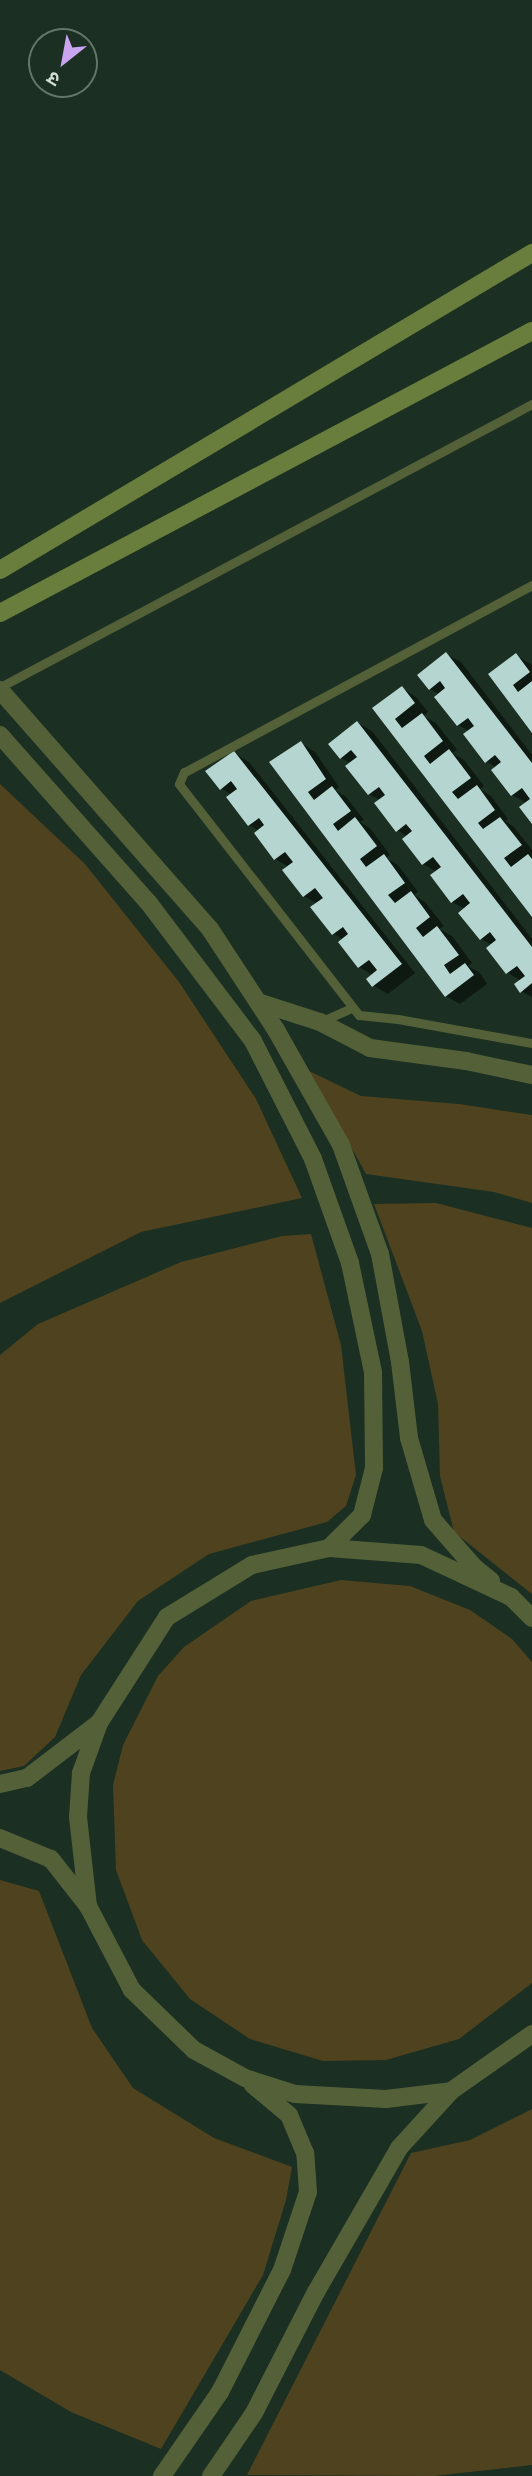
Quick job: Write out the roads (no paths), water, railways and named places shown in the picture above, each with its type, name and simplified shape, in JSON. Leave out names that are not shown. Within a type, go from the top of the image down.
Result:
[{"type":"main road","points":[[0,570],[532,253]]},
{"type":"main road","points":[[0,613],[532,331]]},
{"type":"street","points":[[0,688],[210,929],[258,1002],[341,1144],[380,1254],[400,1362],[409,1438],[433,1520],[474,1567],[532,1618]]},
{"type":"street","points":[[0,735],[148,902],[253,1041],[313,1159],[350,1263],[373,1372],[374,1468],[362,1515],[329,1548]]},
{"type":"street","points":[[258,1002],[320,1023],[370,1048],[466,1060],[532,1075]]},
{"type":"street","points":[[89,1906],[78,1817],[81,1773],[99,1723],[167,1617],[253,1565],[329,1548],[421,1555],[511,1597]]},
{"type":"street","points":[[0,1784],[27,1778],[99,1723]]},
{"type":"street","points":[[0,1838],[51,1859],[89,1906],[132,1990],[194,2050],[245,2078],[295,2094],[386,2099],[451,2091]]},
{"type":"street","points":[[211,2476],[254,2413],[316,2292],[398,2148],[451,2091],[532,2034]]},
{"type":"street","points":[[162,2476],[219,2392],[232,2368],[282,2270],[308,2192],[304,2153],[289,2115],[245,2078]]},
{"type":"lane","points":[[0,688],[532,404]]},
{"type":"lane","points":[[532,585],[184,772],[179,784],[359,1015],[398,1019],[532,1043]]},
{"type":"lane","points":[[320,1023],[353,1007]]}]
